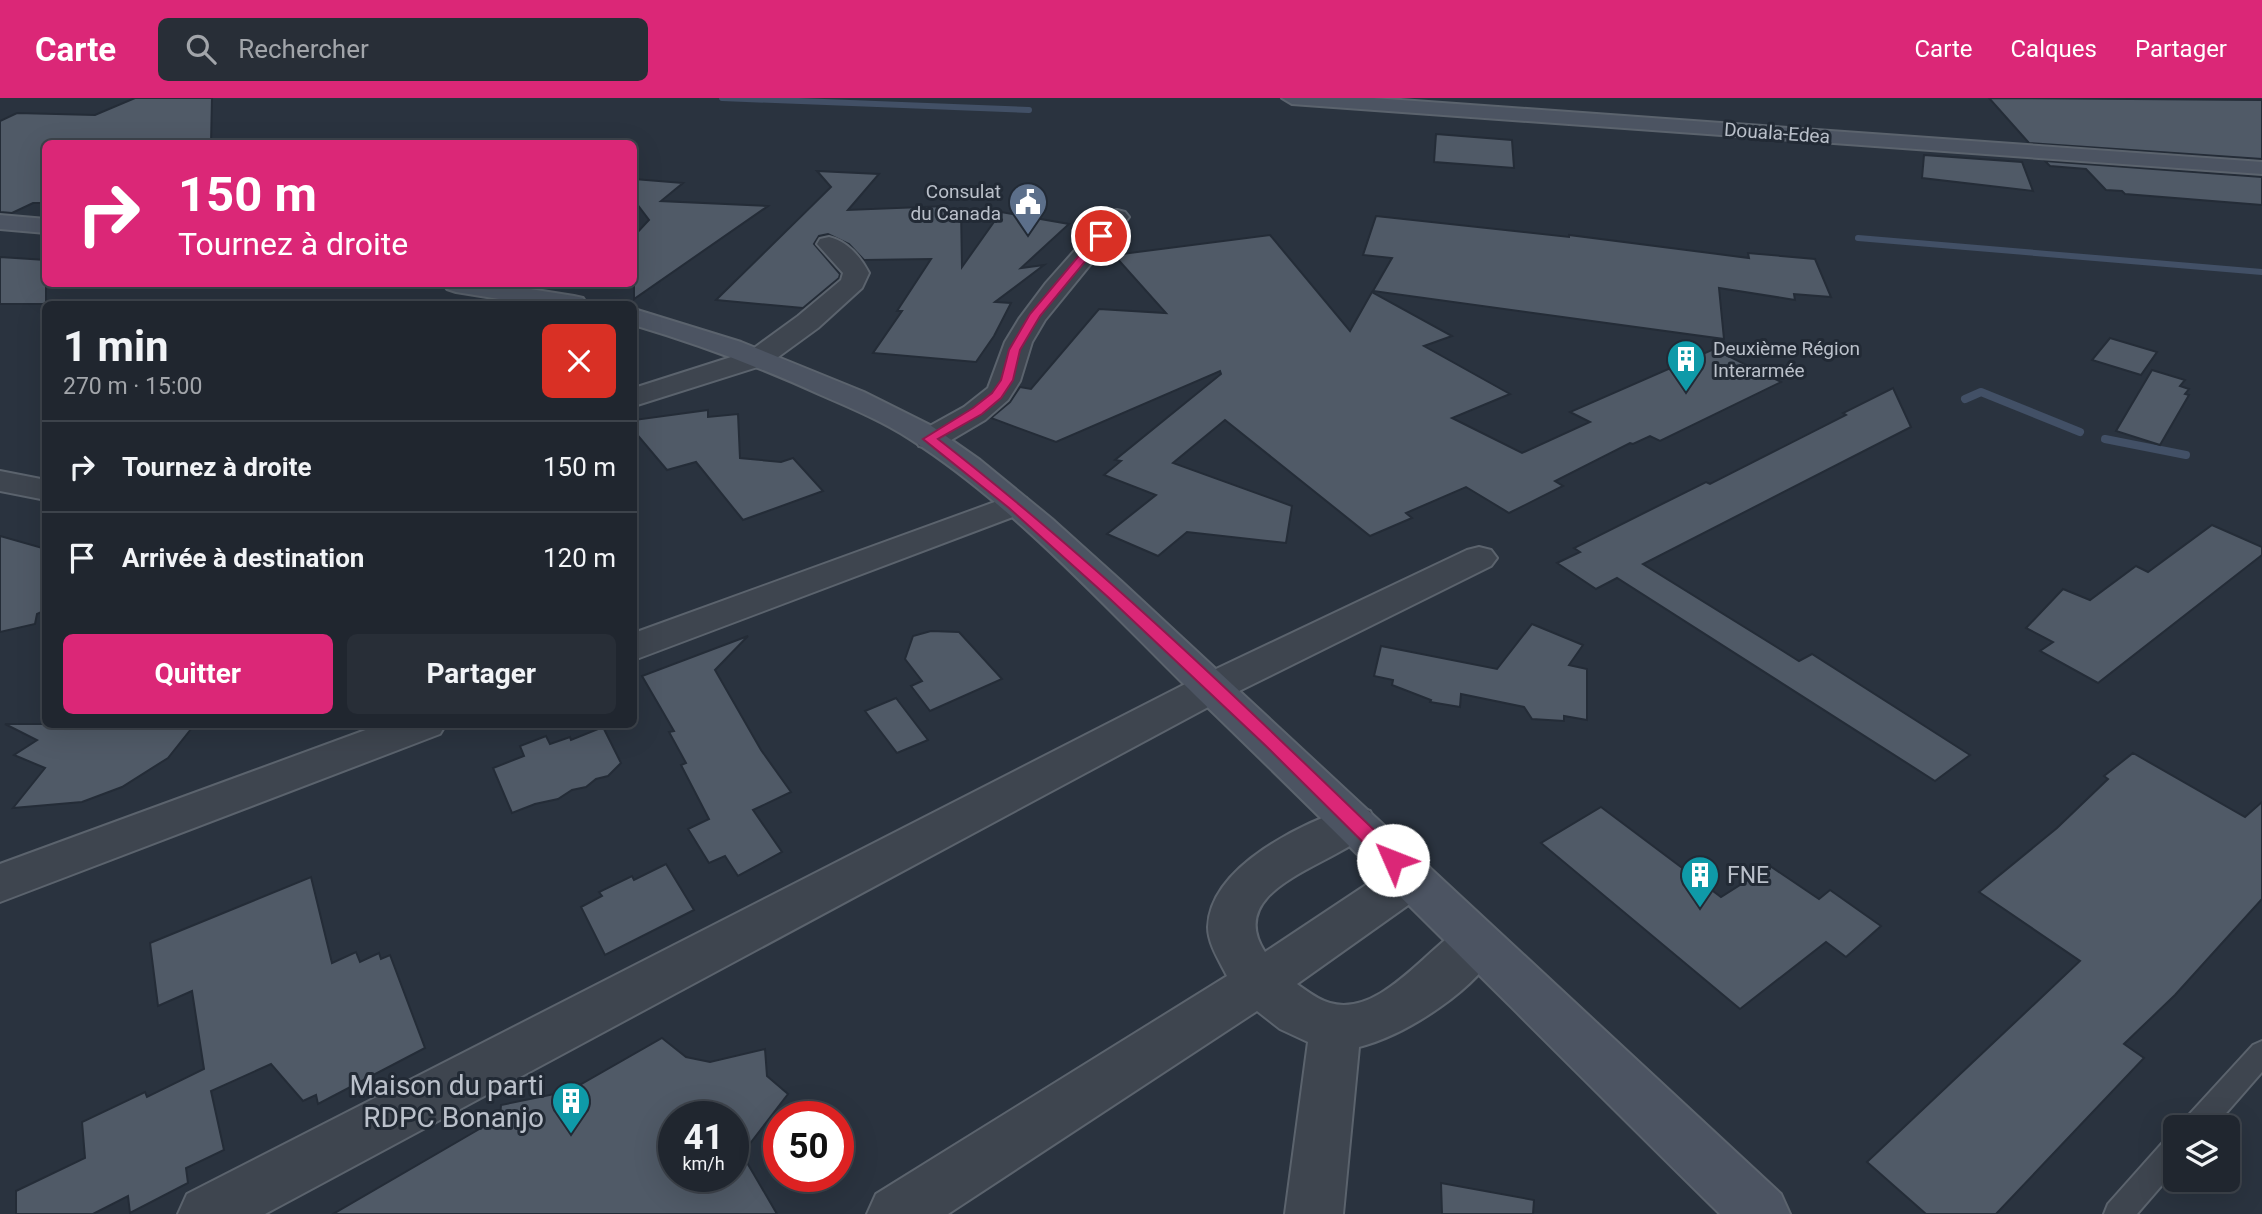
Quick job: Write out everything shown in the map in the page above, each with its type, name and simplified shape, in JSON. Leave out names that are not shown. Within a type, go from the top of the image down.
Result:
[{"type":"main road","name":"Douala-Edea","points":[[1292,98],[2262,168]]},
{"type":"main road","points":[[0,222],[42,226]]},
{"type":"main road","points":[[491,287],[559,301]]},
{"type":"main road","points":[[637,318],[693,333],[760,357],[882,411],[930,439],[1014,505],[1272,742],[1477,943],[1761,1214]]},
{"type":"street","points":[[930,439],[977,411],[997,395],[1007,380],[1014,350],[1035,314],[1117,217]]},
{"type":"street","points":[[637,396],[760,357],[808,322],[853,282],[856,273],[851,263],[830,244]]},
{"type":"street","points":[[4,485],[42,490]]},
{"type":"street","points":[[637,646],[1014,505]]},
{"type":"street","points":[[207,1214],[1211,688],[1479,558]]},
{"type":"street","points":[[0,883],[415,728]]},
{"type":"street","points":[[1354,822],[1284,859],[1252,885],[1235,911],[1232,934],[1240,955],[1259,983],[1281,1002],[1312,1020],[1335,1028],[1371,1021],[1407,1004],[1477,943]]},
{"type":"street","points":[[896,1214],[1259,983],[1412,878]]},
{"type":"street","points":[[1314,1214],[1335,1028]]},
{"type":"lane","points":[[2207,1115],[2262,1053]]},
{"type":"lane","points":[[2118,1214],[2163,1163]]},
{"type":"building","points":[[135,98],[212,98],[211,140],[42,140],[42,203],[33,203],[12,213],[0,212],[0,121],[17,113],[95,115]]},
{"type":"building","points":[[1989,98],[2262,100],[2262,159],[2029,143]]},
{"type":"building","points":[[1436,134],[1512,140],[1514,168],[1434,162]]},
{"type":"building","points":[[1924,155],[2022,162],[2033,191],[1922,178]]},
{"type":"building","points":[[2045,161],[2262,177],[2262,205],[2125,194],[2122,191],[2106,190],[2086,169],[2050,166]]},
{"type":"building","points":[[817,171],[879,174],[848,210],[947,206],[947,210],[961,209],[962,267],[1001,212],[1069,224],[1021,268],[1044,265],[995,302],[1011,303],[994,336],[976,362],[873,353],[902,311],[897,311],[931,259],[864,260],[849,244],[828,234],[819,236],[814,244],[840,274],[839,278],[803,308],[716,300],[831,187]]},
{"type":"building","points":[[637,179],[683,183],[661,201],[768,206],[634,299],[634,287],[637,287],[637,233],[649,220],[637,204]]},
{"type":"building","points":[[1376,216],[1569,235],[1749,258],[1748,253],[1815,259],[1831,297],[1794,294],[1795,300],[1719,288],[1724,339],[1373,291],[1392,258],[1363,255]]},
{"type":"building","points":[[1270,235],[1350,331],[1372,292],[1452,336],[1424,346],[1510,394],[1452,418],[1522,453],[1590,422],[1570,412],[1714,349],[1781,382],[1660,441],[1650,436],[1630,443],[1555,481],[1563,486],[1509,513],[1466,487],[1406,513],[1412,518],[1370,536],[1225,420],[1173,463],[1292,506],[1286,543],[1187,532],[1158,556],[1107,534],[1156,495],[1104,475],[1121,461],[1115,460],[1221,374],[1220,371],[1056,442],[991,418],[1010,402],[1020,387],[1031,389],[1099,309],[1166,313],[1114,255]]},
{"type":"building","points":[[0,257],[42,260],[42,287],[46,287],[46,301],[42,301],[42,304],[0,304]]},
{"type":"building","points":[[2110,338],[2157,352],[2141,375],[2092,360]]},
{"type":"building","points":[[2152,370],[2185,380],[2180,386],[2189,389],[2185,394],[2189,395],[2160,445],[2116,431]]},
{"type":"building","points":[[1893,388],[1911,427],[1643,564],[1799,661],[1812,654],[1970,755],[1935,781],[1617,578],[1596,589],[1557,563],[1580,552],[1574,548],[1706,482],[1710,484]]},
{"type":"building","points":[[708,410],[708,417],[738,414],[740,458],[781,462],[793,458],[823,491],[743,520],[696,462],[667,470],[637,435],[637,420]]},
{"type":"building","points":[[2212,525],[2262,547],[2262,555],[2098,683],[2040,651],[2053,642],[2026,628],[2063,589],[2090,600],[2136,566],[2148,572]]},
{"type":"building","points":[[0,536],[42,548],[42,612],[37,614],[35,624],[0,632]]},
{"type":"building","points":[[1532,624],[1583,645],[1569,665],[1587,669],[1587,720],[1564,716],[1564,721],[1532,719],[1524,707],[1461,694],[1460,707],[1430,702],[1431,700],[1392,685],[1393,680],[1374,676],[1381,646],[1497,669]]},
{"type":"building","points":[[931,631],[959,632],[1002,679],[930,711],[911,686],[922,681],[905,659],[913,636]]},
{"type":"building","points":[[748,636],[715,670],[761,750],[791,792],[753,810],[782,852],[738,876],[725,856],[709,863],[688,829],[709,819],[681,765],[686,763],[669,732],[674,731],[642,676]]},
{"type":"building","points":[[896,698],[928,740],[897,753],[865,711]]},
{"type":"building","points":[[5,724],[42,724],[42,728],[192,728],[168,758],[122,787],[82,802],[13,808],[45,768],[14,755],[37,740]]},
{"type":"building","points":[[604,728],[621,763],[608,776],[596,779],[586,787],[512,813],[493,768],[524,756],[520,746],[546,736],[550,744],[570,737],[571,740]]},
{"type":"building","points":[[2133,753],[2245,817],[2262,802],[2262,899],[2175,995],[2124,1044],[2144,1058],[1996,1214],[1926,1214],[1867,1162],[2080,961],[1979,892],[2057,828],[2108,779],[2104,776]]},
{"type":"building","name":"FNE","points":[[1601,807],[1721,897],[1770,866],[1819,899],[1830,890],[1881,926],[1846,957],[1826,942],[1740,1009],[1541,843]]},
{"type":"building","points":[[666,864],[694,910],[605,955],[581,907],[602,896],[599,892],[632,876],[634,880]]},
{"type":"building","points":[[311,877],[332,963],[356,952],[360,962],[379,953],[381,959],[390,955],[425,1048],[318,1104],[316,1095],[303,1101],[271,1064],[211,1091],[224,1150],[186,1168],[188,1183],[130,1213],[128,1196],[93,1214],[16,1214],[16,1191],[85,1158],[82,1122],[145,1092],[147,1097],[204,1069],[192,991],[158,1006],[150,943]]},
{"type":"building","name":"Maison du parti RDPC Bonanjo","points":[[662,1038],[686,1057],[710,1062],[765,1049],[767,1076],[788,1094],[783,1101],[763,1101],[763,1127],[749,1145],[749,1101],[658,1101],[658,1192],[749,1192],[749,1166],[777,1214],[333,1214],[500,1117],[501,1105],[569,1091]]},
{"type":"building","points":[[1441,1183],[1534,1200],[1533,1214],[1442,1214]]},
{"type":"waterway","points":[[722,98],[1029,110]]},
{"type":"waterway","points":[[1858,238],[2262,272]]},
{"type":"waterway","points":[[1965,399],[1981,392],[2080,432]]},
{"type":"waterway","points":[[2105,439],[2186,455]]},
{"type":"place","name":"Consulat du Canada","points":[[1028,236]]},
{"type":"place","name":"Deuxième Région Interarmée","points":[[1686,393]]},
{"type":"place","name":"FNE","points":[[1700,909]]},
{"type":"place","name":"Maison du parti RDPC Bonanjo","points":[[571,1135]]},
{"type":"route","points":[[1101,236],[1035,314],[1014,350],[1007,380],[997,395],[977,411],[930,439],[1014,505],[1115,595],[1393,860]]}]
